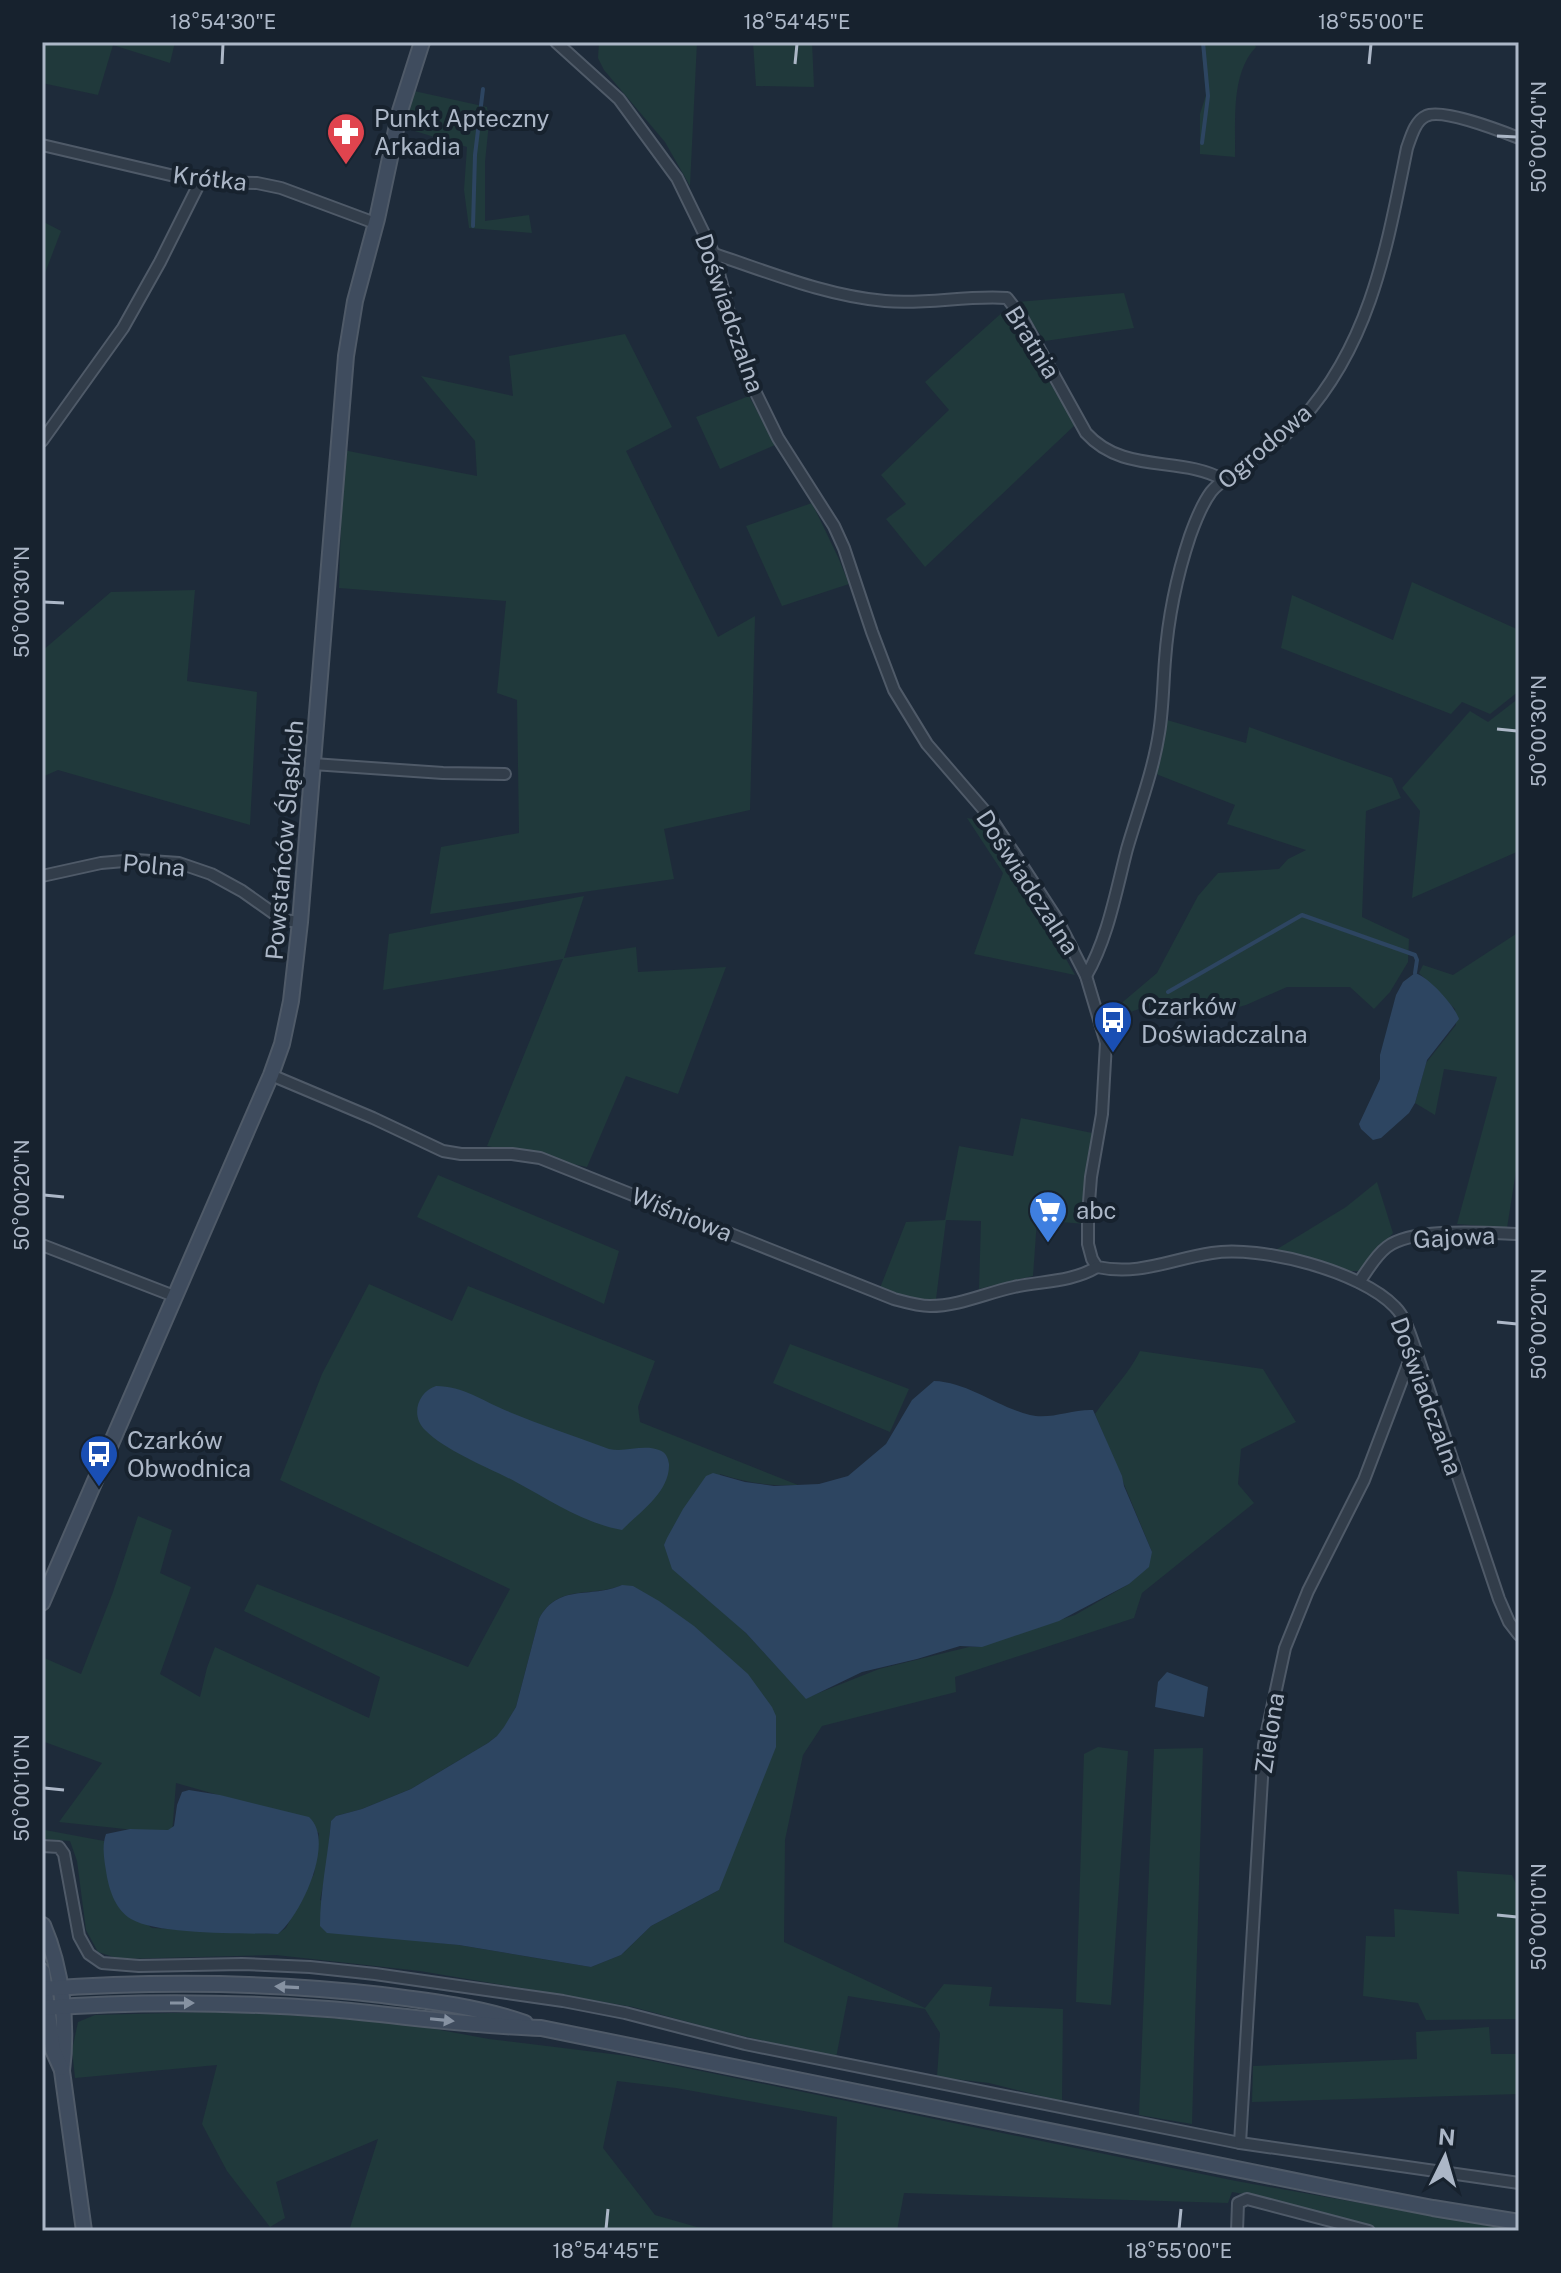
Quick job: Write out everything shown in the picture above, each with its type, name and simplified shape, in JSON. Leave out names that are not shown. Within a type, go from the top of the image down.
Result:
[{"type":"street","name":"Powstańców Śląskich","points":[[42,1603],[282,1044],[291,1001],[300,922],[346,356],[355,301],[400,111],[422,42]]},
{"type":"street","name":"Doświadczalna","points":[[556,42],[619,99],[677,178],[714,254],[733,328],[755,391],[778,438],[834,526],[894,690],[927,744],[990,817],[1057,919],[1086,976],[1106,1043],[1102,1114],[1088,1215],[1088,1244],[1092,1259],[1097,1267],[1117,1271],[1135,1270],[1211,1253],[1235,1250],[1256,1252],[1359,1282],[1397,1309],[1409,1331],[1489,1571],[1509,1622],[1519,1635]]},
{"type":"street","name":"Ogrodowa","points":[[1086,976],[1100,945],[1154,756],[1174,603],[1190,536],[1212,492],[1300,421],[1327,388],[1346,355],[1361,326],[1379,275],[1393,223],[1407,148],[1412,132],[1423,116],[1453,117],[1519,138]]},
{"type":"street","name":"Krótka","points":[[42,145],[200,182],[257,183],[281,188],[375,223]]},
{"type":"street","points":[[42,441],[123,328],[200,182]]},
{"type":"street","name":"Bratnia","points":[[714,254],[861,298],[910,302],[990,296],[1007,298],[1021,316],[1086,433],[1096,444],[1120,456],[1209,472],[1224,480]]},
{"type":"street","points":[[313,764],[505,774]]},
{"type":"street","name":"Polna","points":[[42,876],[101,863],[136,860],[179,863],[211,874],[283,920],[300,922]]},
{"type":"street","name":"Wiśniowa","points":[[271,1075],[443,1151],[540,1158],[910,1304],[928,1306],[966,1301],[1025,1284],[1084,1275],[1097,1267]]},
{"type":"street","name":"Gajowa","points":[[1359,1282],[1387,1247],[1405,1237],[1424,1234],[1519,1234]]},
{"type":"street","points":[[42,1245],[174,1296]]},
{"type":"street","name":"Zielona","points":[[1240,2143],[1264,1745],[1270,1713],[1285,1648],[1308,1591],[1364,1480],[1408,1364],[1416,1351]]},
{"type":"street","points":[[42,1846],[59,1847],[64,1854],[79,1936],[89,1954],[102,1963],[310,1967],[579,2003],[745,2044],[1240,2143],[1519,2183]]},
{"type":"street","points":[[42,1916],[42,1933]]},
{"type":"street","points":[[43,1925],[52,1946],[60,1988],[65,2048],[62,2071],[84,2231]]},
{"type":"street","points":[[42,1971],[44,2008],[53,2050],[62,2071]]},
{"type":"street","points":[[43,1989],[213,1984],[332,1990],[484,2011],[541,2028],[1340,2190],[1519,2222]]},
{"type":"street","points":[[44,2008],[250,2004],[386,2014],[498,2027],[541,2028]]},
{"type":"street","points":[[1237,2231],[1238,2203],[1247,2199],[1369,2231]]},
{"type":"green space","points":[[42,42],[175,42],[170,63],[113,45],[98,95],[42,83]]},
{"type":"green space","points":[[599,42],[697,42],[690,186],[665,142],[604,70],[598,58]]},
{"type":"green space","points":[[753,42],[812,42],[814,87],[756,86]]},
{"type":"green space","points":[[1201,42],[1254,42],[1256,47],[1238,84],[1235,157],[1200,154],[1200,114],[1206,95]]},
{"type":"green space","points":[[414,91],[487,107],[485,221],[529,215],[532,233],[469,228],[464,190],[467,147],[405,128]]},
{"type":"green space","points":[[42,221],[61,231],[42,281]]},
{"type":"green space","points":[[1124,293],[1134,328],[1045,341],[1017,302]]},
{"type":"green space","points":[[1006,309],[1075,425],[925,567],[886,519],[906,504],[881,475],[949,410],[925,382]]},
{"type":"green space","points":[[625,334],[672,427],[626,451],[718,637],[755,616],[750,810],[664,829],[674,879],[430,914],[441,847],[519,833],[517,700],[497,693],[506,601],[339,588],[343,450],[477,476],[475,441],[421,376],[513,396],[509,356]]},
{"type":"green space","points":[[749,396],[775,445],[720,469],[696,417]]},
{"type":"green space","points":[[812,503],[849,584],[782,606],[746,526]]},
{"type":"green space","points":[[1412,582],[1519,630],[1519,691],[1490,714],[1462,702],[1451,714],[1281,648],[1292,595],[1393,640]]},
{"type":"green space","points":[[195,590],[187,681],[257,692],[250,825],[58,770],[42,777],[42,651],[111,592]]},
{"type":"green space","points":[[1519,698],[1519,851],[1412,898],[1420,811],[1402,788],[1470,711],[1488,722]]},
{"type":"green space","points":[[1167,720],[1246,743],[1249,727],[1392,778],[1401,798],[1366,811],[1362,917],[1409,939],[1408,962],[1390,992],[1374,1009],[1350,987],[1287,987],[1246,1005],[1211,1015],[1180,1006],[1153,1004],[1111,1019],[1105,1017],[1157,973],[1198,896],[1218,873],[1279,869],[1288,859],[1306,850],[1227,824],[1235,805],[1156,774]]},
{"type":"green space","points":[[967,818],[982,821],[1021,879],[1075,975],[974,954],[1003,873]]},
{"type":"green space","points":[[584,896],[564,958],[636,947],[638,972],[726,967],[678,1094],[626,1076],[587,1167],[487,1146],[563,959],[383,990],[389,934]]},
{"type":"green space","points":[[1519,932],[1519,1152],[1507,1228],[1457,1224],[1497,1077],[1444,1069],[1435,1115],[1415,1103],[1426,1063],[1456,1025],[1455,1009],[1419,973],[1423,965],[1453,975]]},
{"type":"green space","points":[[1021,1118],[1092,1133],[1085,1224],[1037,1220],[1033,1276],[979,1289],[981,1221],[946,1220],[936,1299],[918,1301],[880,1288],[906,1222],[945,1220],[959,1146],[1013,1156]]},
{"type":"green space","points":[[438,1175],[619,1251],[604,1304],[417,1217]]},
{"type":"green space","points":[[1377,1182],[1393,1233],[1360,1271],[1345,1271],[1274,1251],[1346,1207]]},
{"type":"green space","points":[[369,1284],[452,1321],[468,1286],[655,1361],[638,1407],[640,1422],[798,1485],[759,1483],[720,1474],[733,1619],[806,1698],[879,1669],[977,1647],[1075,1615],[1129,1584],[1152,1552],[1095,1414],[1140,1351],[1263,1369],[1296,1422],[1241,1449],[1238,1484],[1254,1503],[1142,1593],[1134,1618],[955,1677],[956,1692],[822,1726],[803,1755],[785,1840],[784,1942],[925,2008],[944,1984],[992,1987],[989,2006],[1063,2009],[1062,2101],[989,2083],[937,2077],[940,2033],[925,2009],[848,1996],[836,2058],[633,2007],[420,1971],[276,1955],[120,1959],[98,1952],[86,1930],[77,1861],[70,1841],[44,1839],[45,1830],[104,1841],[109,1883],[116,1903],[152,1928],[277,1934],[286,1928],[314,1874],[319,1833],[243,1802],[176,1783],[172,1834],[59,1822],[102,1763],[42,1741],[42,1657],[81,1674],[138,1516],[172,1530],[160,1573],[191,1587],[160,1674],[200,1697],[215,1647],[369,1718],[380,1677],[244,1611],[257,1584],[468,1667],[510,1589],[280,1480],[322,1374]],"holes":[[[622,1585],[719,1890],[651,1926],[621,1955],[591,1967],[414,1940],[320,1900],[331,1821],[336,1816],[411,1789],[497,1736],[513,1734],[509,1719],[516,1707],[539,1619],[547,1608],[565,1596]]]},
{"type":"green space","points":[[790,1344],[909,1389],[890,1432],[773,1383]]},
{"type":"green space","points":[[1098,1747],[1128,1751],[1111,2005],[1076,2002],[1084,1754]]},
{"type":"green space","points":[[1203,1748],[1192,2124],[1139,2115],[1154,1749]]},
{"type":"green space","points":[[1457,1871],[1512,1875],[1519,1890],[1519,2019],[1426,2020],[1418,2003],[1363,1996],[1366,1936],[1395,1937],[1394,1909],[1459,1914]]},
{"type":"green space","points":[[244,2011],[413,2025],[489,2039],[628,2056],[1236,2181],[1518,2231],[1392,2231],[1232,2192],[1228,2203],[904,2193],[897,2231],[832,2231],[837,2117],[676,2088],[617,2081],[603,2148],[655,2215],[697,2227],[759,2231],[349,2231],[378,2139],[276,2182],[285,2218],[270,2227],[227,2171],[202,2124],[217,2065],[75,2078],[72,2050],[78,2022],[95,2015]]},
{"type":"green space","points":[[1489,2027],[1491,2054],[1519,2054],[1519,2094],[1252,2102],[1253,2066],[1417,2059],[1416,2032]]},
{"type":"water","points":[[1415,973],[1441,993],[1459,1019],[1427,1060],[1415,1103],[1409,1113],[1381,1138],[1373,1140],[1359,1124],[1380,1079],[1380,1055],[1396,995],[1403,982]]},
{"type":"water","points":[[934,1381],[971,1390],[1030,1415],[1093,1410],[1152,1552],[1149,1567],[1129,1584],[1059,1621],[982,1647],[960,1646],[862,1672],[806,1699],[746,1633],[672,1569],[664,1545],[683,1509],[706,1476],[713,1473],[774,1486],[819,1484],[848,1476],[886,1444],[912,1400]]},
{"type":"water","points":[[436,1386],[464,1391],[520,1416],[609,1449],[653,1448],[661,1451],[669,1464],[665,1484],[653,1501],[622,1530],[580,1516],[456,1452],[425,1430],[418,1418],[418,1405],[425,1393]]},
{"type":"water","points":[[622,1585],[633,1586],[694,1626],[748,1674],[776,1716],[776,1747],[719,1890],[651,1926],[621,1955],[591,1967],[459,1945],[327,1933],[320,1926],[320,1913],[331,1821],[336,1816],[411,1789],[497,1736],[516,1707],[539,1619],[547,1608],[565,1596]]},
{"type":"water","points":[[1167,1672],[1208,1687],[1204,1717],[1155,1707],[1158,1682]]},
{"type":"water","points":[[189,1790],[309,1817],[316,1828],[319,1843],[312,1877],[296,1911],[278,1934],[160,1928],[131,1919],[118,1906],[107,1877],[106,1834],[130,1829],[168,1830],[174,1826],[182,1792]]},
{"type":"waterway","points":[[1202,143],[1208,96],[1203,42]]},
{"type":"waterway","points":[[473,226],[475,155],[483,89]]},
{"type":"waterway","points":[[1168,992],[1302,915],[1415,955],[1415,973]]},
{"type":"place","name":"Punkt Apteczny Arkadia","points":[[346,166]]},
{"type":"place","name":"Czarków Doświadczalna","points":[[1113,1054]]},
{"type":"place","name":"abc","points":[[1048,1244]]},
{"type":"place","name":"Czarków Obwodnica","points":[[99,1488]]}]
